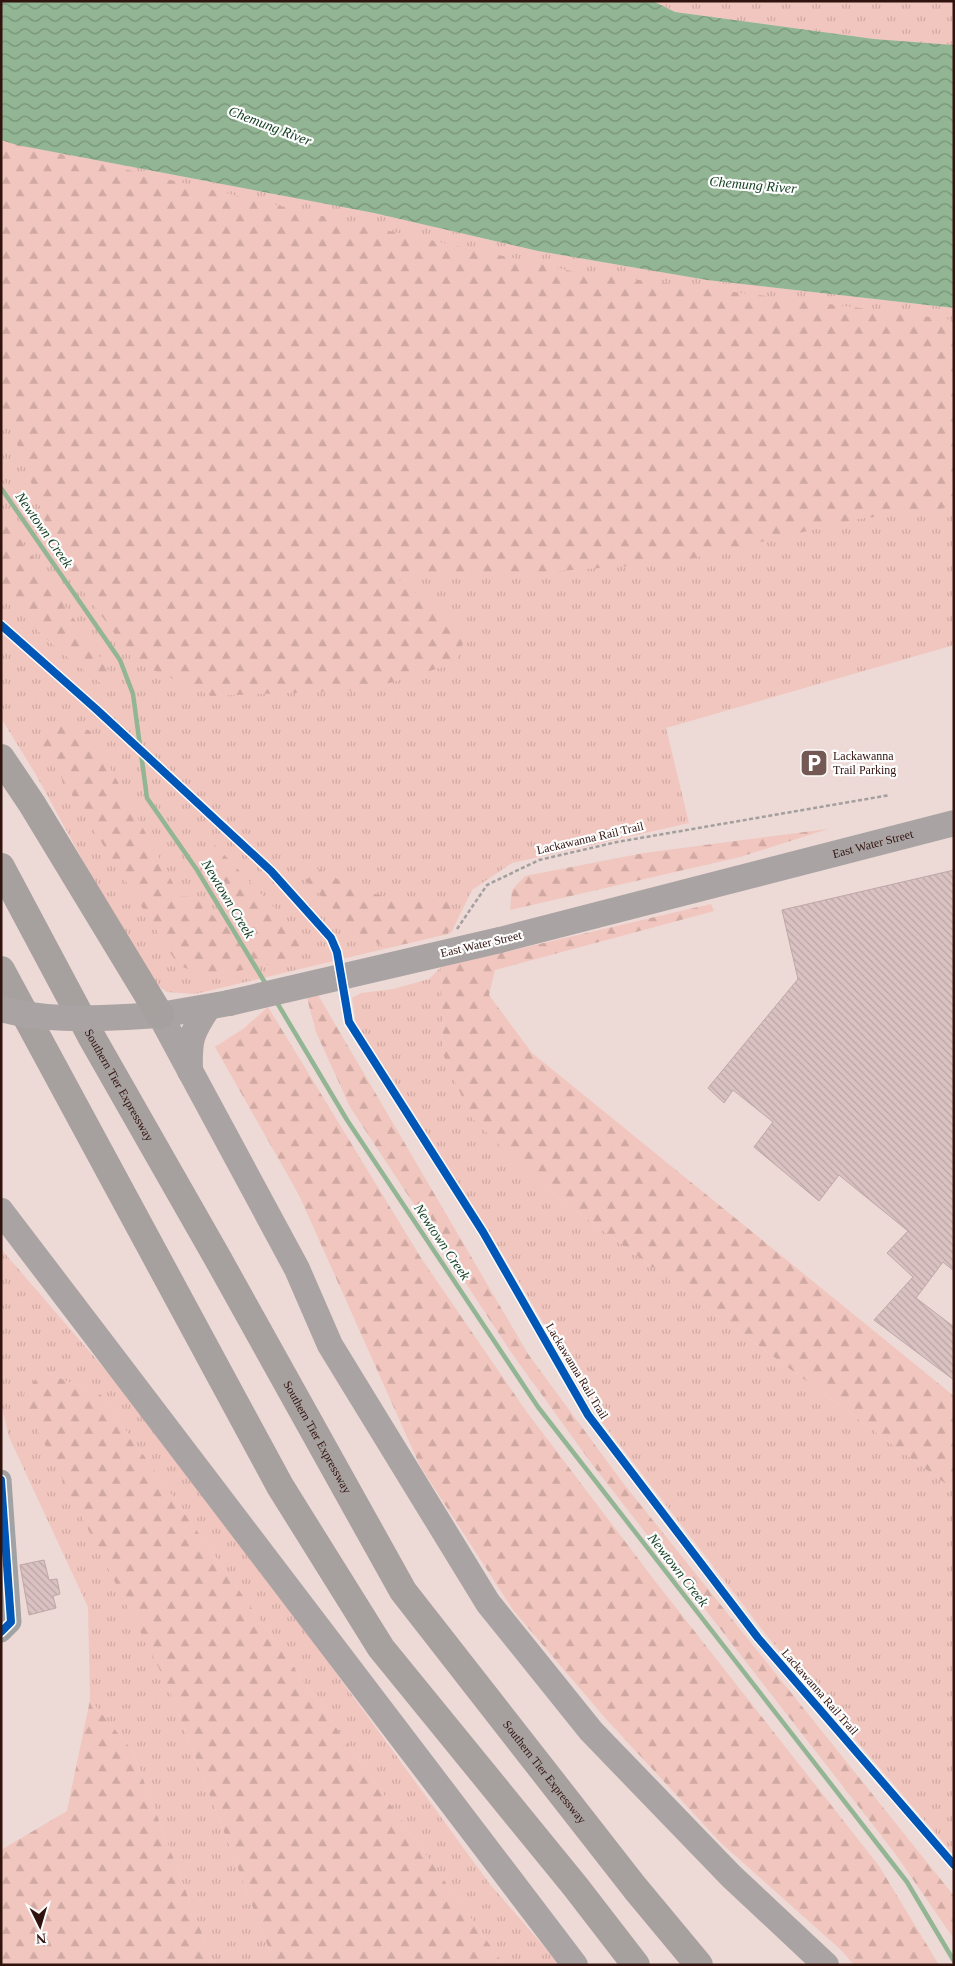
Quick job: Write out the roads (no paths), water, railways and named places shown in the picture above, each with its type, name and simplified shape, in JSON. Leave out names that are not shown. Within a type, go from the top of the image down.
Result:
[{"type":"highway","points":[[1,758],[32,804],[160,1015]]},
{"type":"highway","name":"Southern Tier Expressway","points":[[1,867],[91,1036],[404,1591],[635,1888],[699,1965]]},
{"type":"highway","points":[[1,970],[280,1486],[381,1648],[575,1886],[636,1965]]},
{"type":"main road","name":"East Water Street","points":[[1,1009],[31,1015],[68,1019],[160,1015],[219,1005],[500,940],[954,823]]},
{"type":"main road","points":[[190,1071],[189,1048],[194,1029],[219,1005]]},
{"type":"main road","points":[[160,1015],[297,1269],[330,1346],[488,1603],[591,1731],[731,1876],[826,1965]]},
{"type":"main road","points":[[1,1211],[575,1965]]},
{"type":"street","points":[[1,1480],[11,1622],[1,1632]]},
{"type":"water","name":"Chemung River","points":[[1,1],[653,1],[675,12],[874,39],[954,45],[954,308],[707,280],[538,251],[374,213],[17,145],[1,140]]},
{"type":"waterway","name":"Newtown Creek","points":[[1,488],[120,660],[133,694],[147,798],[197,870],[267,986]]},
{"type":"waterway","name":"Newtown Creek","points":[[276,1001],[347,1120],[538,1407],[907,1882],[954,1961]]},
{"type":"place","name":"Lackawanna Trail Parking","points":[[814,763]]}]
